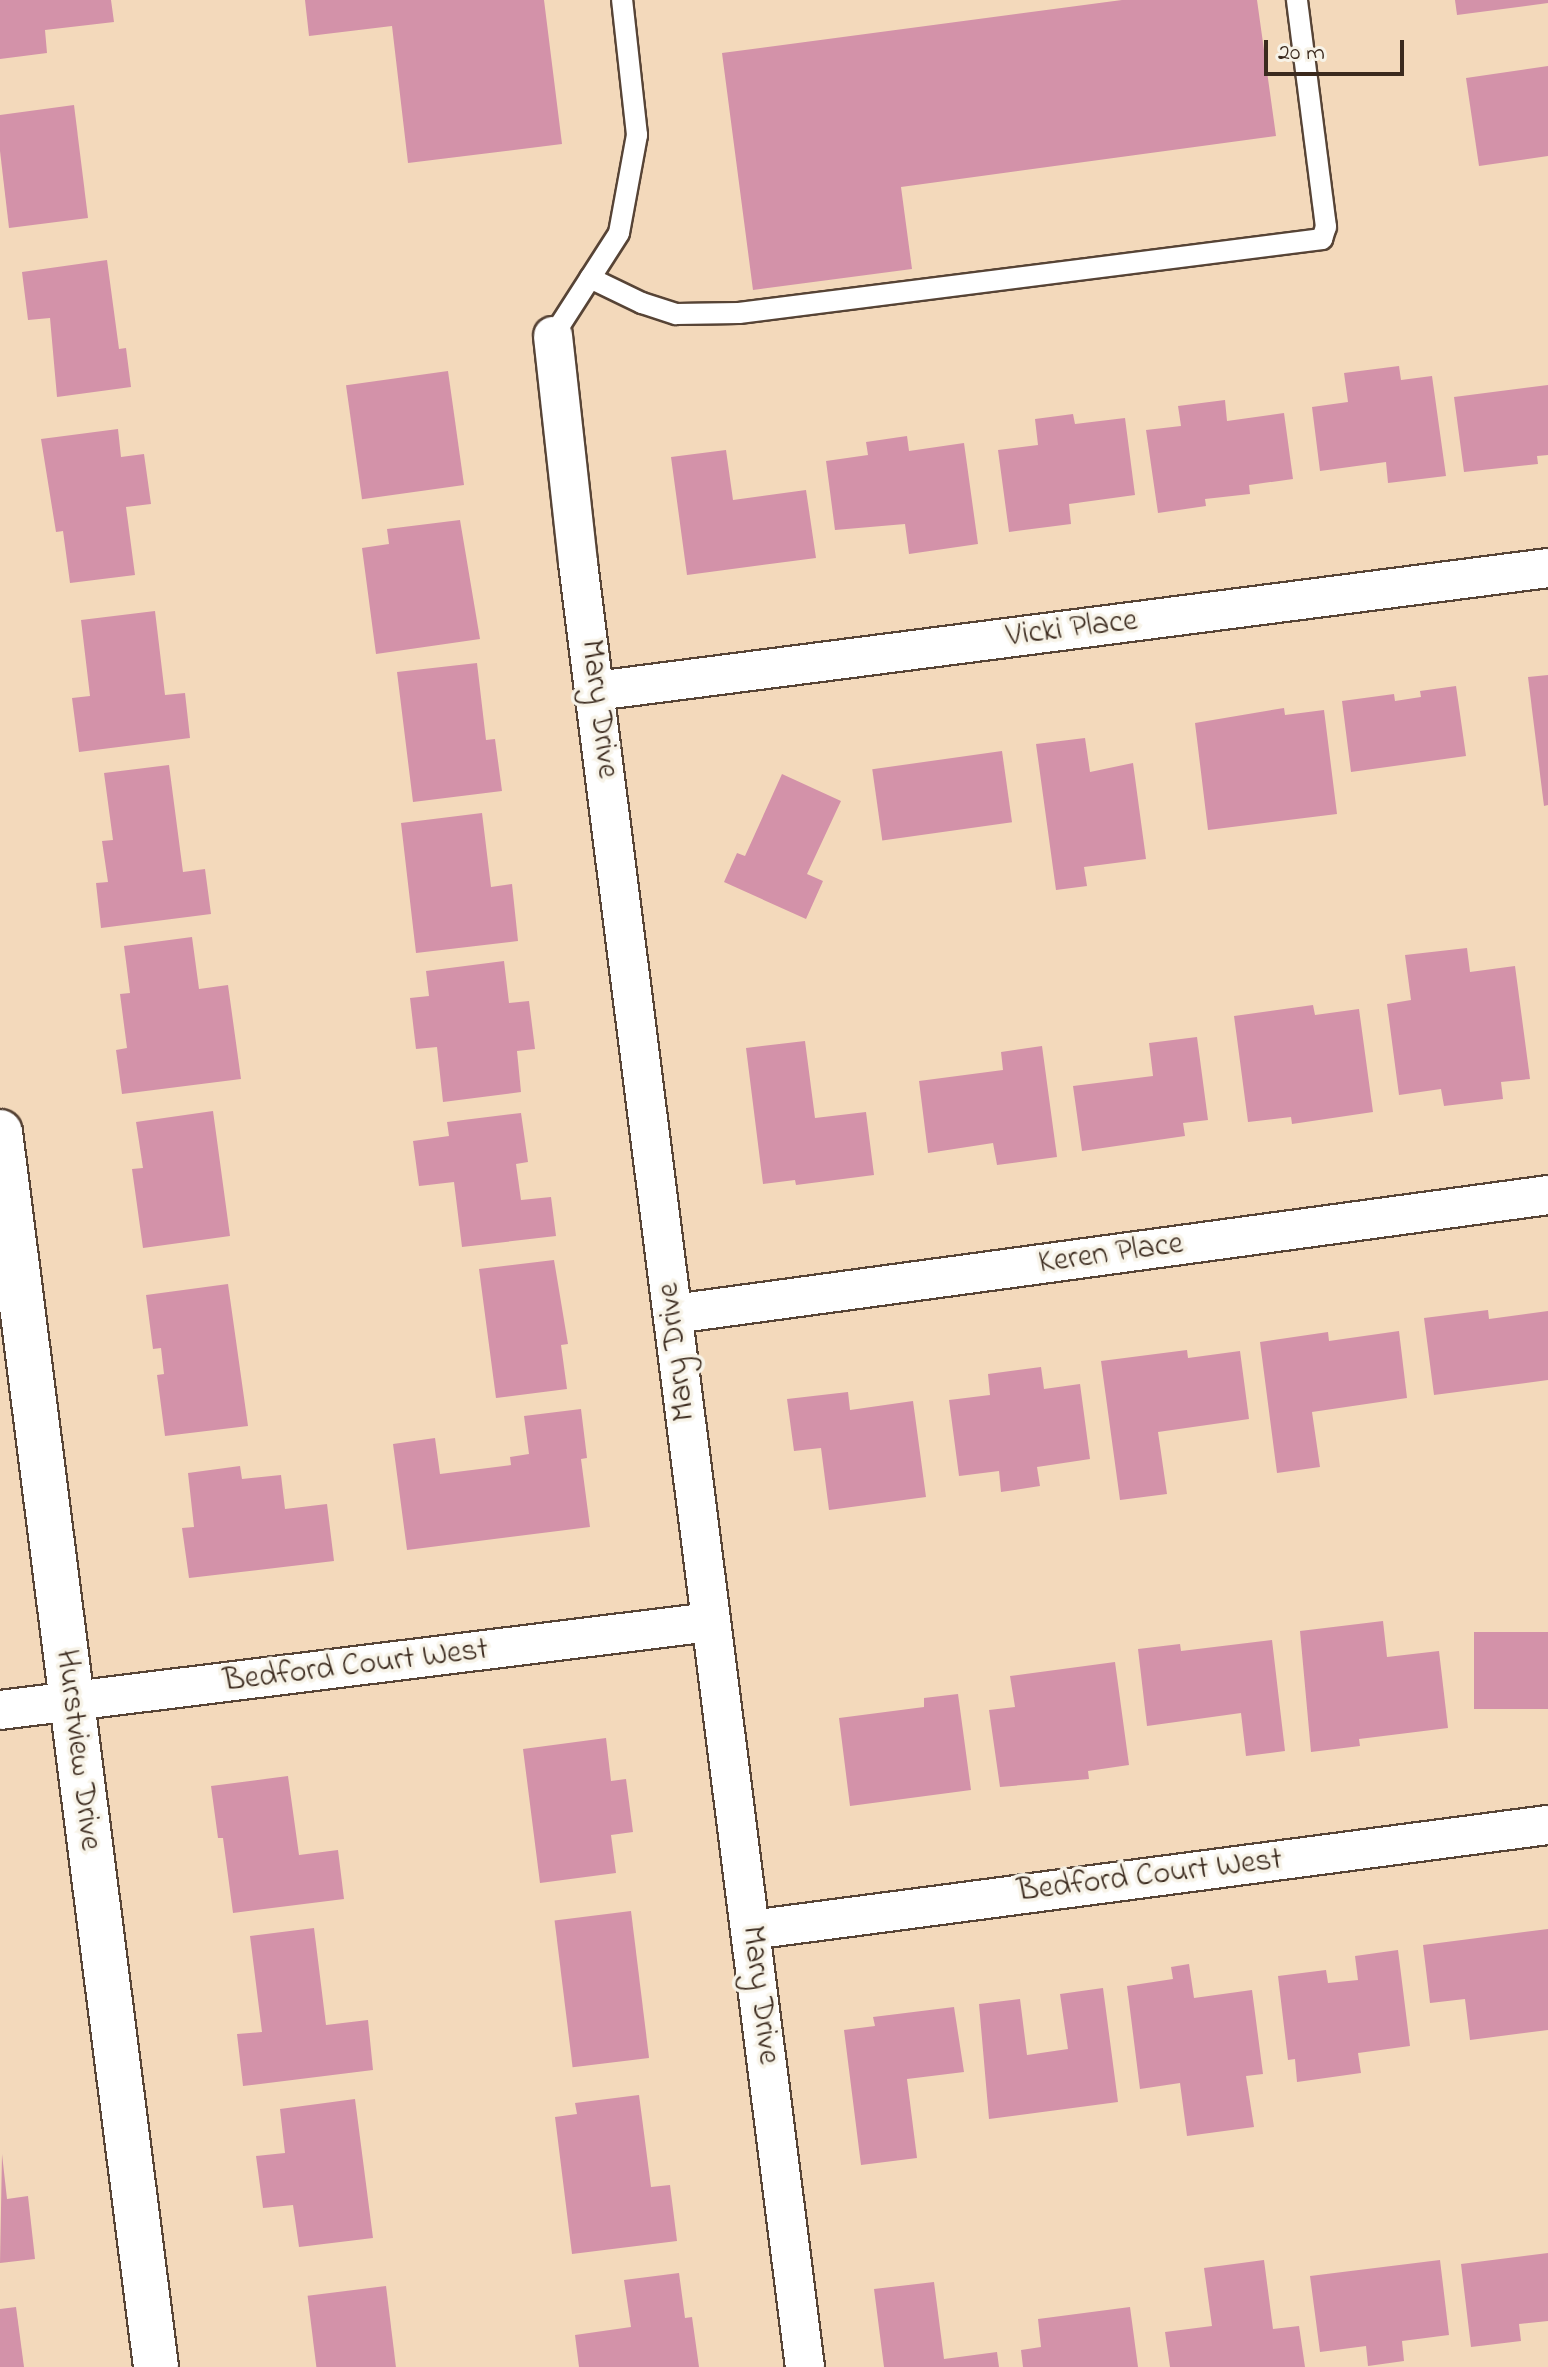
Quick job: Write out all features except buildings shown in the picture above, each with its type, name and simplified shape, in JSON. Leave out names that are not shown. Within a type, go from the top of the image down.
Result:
[{"type":"street","name":"Mary Drive","points":[[553,336],[805,2367]]},
{"type":"street","name":"Vicki Place","points":[[596,691],[1548,568]]},
{"type":"street","name":"Hurstview Drive","points":[[0,1132],[156,2367]]},
{"type":"street","name":"Keren Place","points":[[674,1314],[1548,1195]]},
{"type":"street","name":"Bedford Court West","points":[[0,1710],[711,1622]]},
{"type":"street","name":"Bedford Court West","points":[[751,1930],[1548,1825]]},
{"type":"lane","points":[[553,336],[619,233],[637,135],[622,0]]},
{"type":"lane","points":[[590,278],[642,303],[676,314],[739,313],[1322,239],[1326,227],[1297,0]]}]
